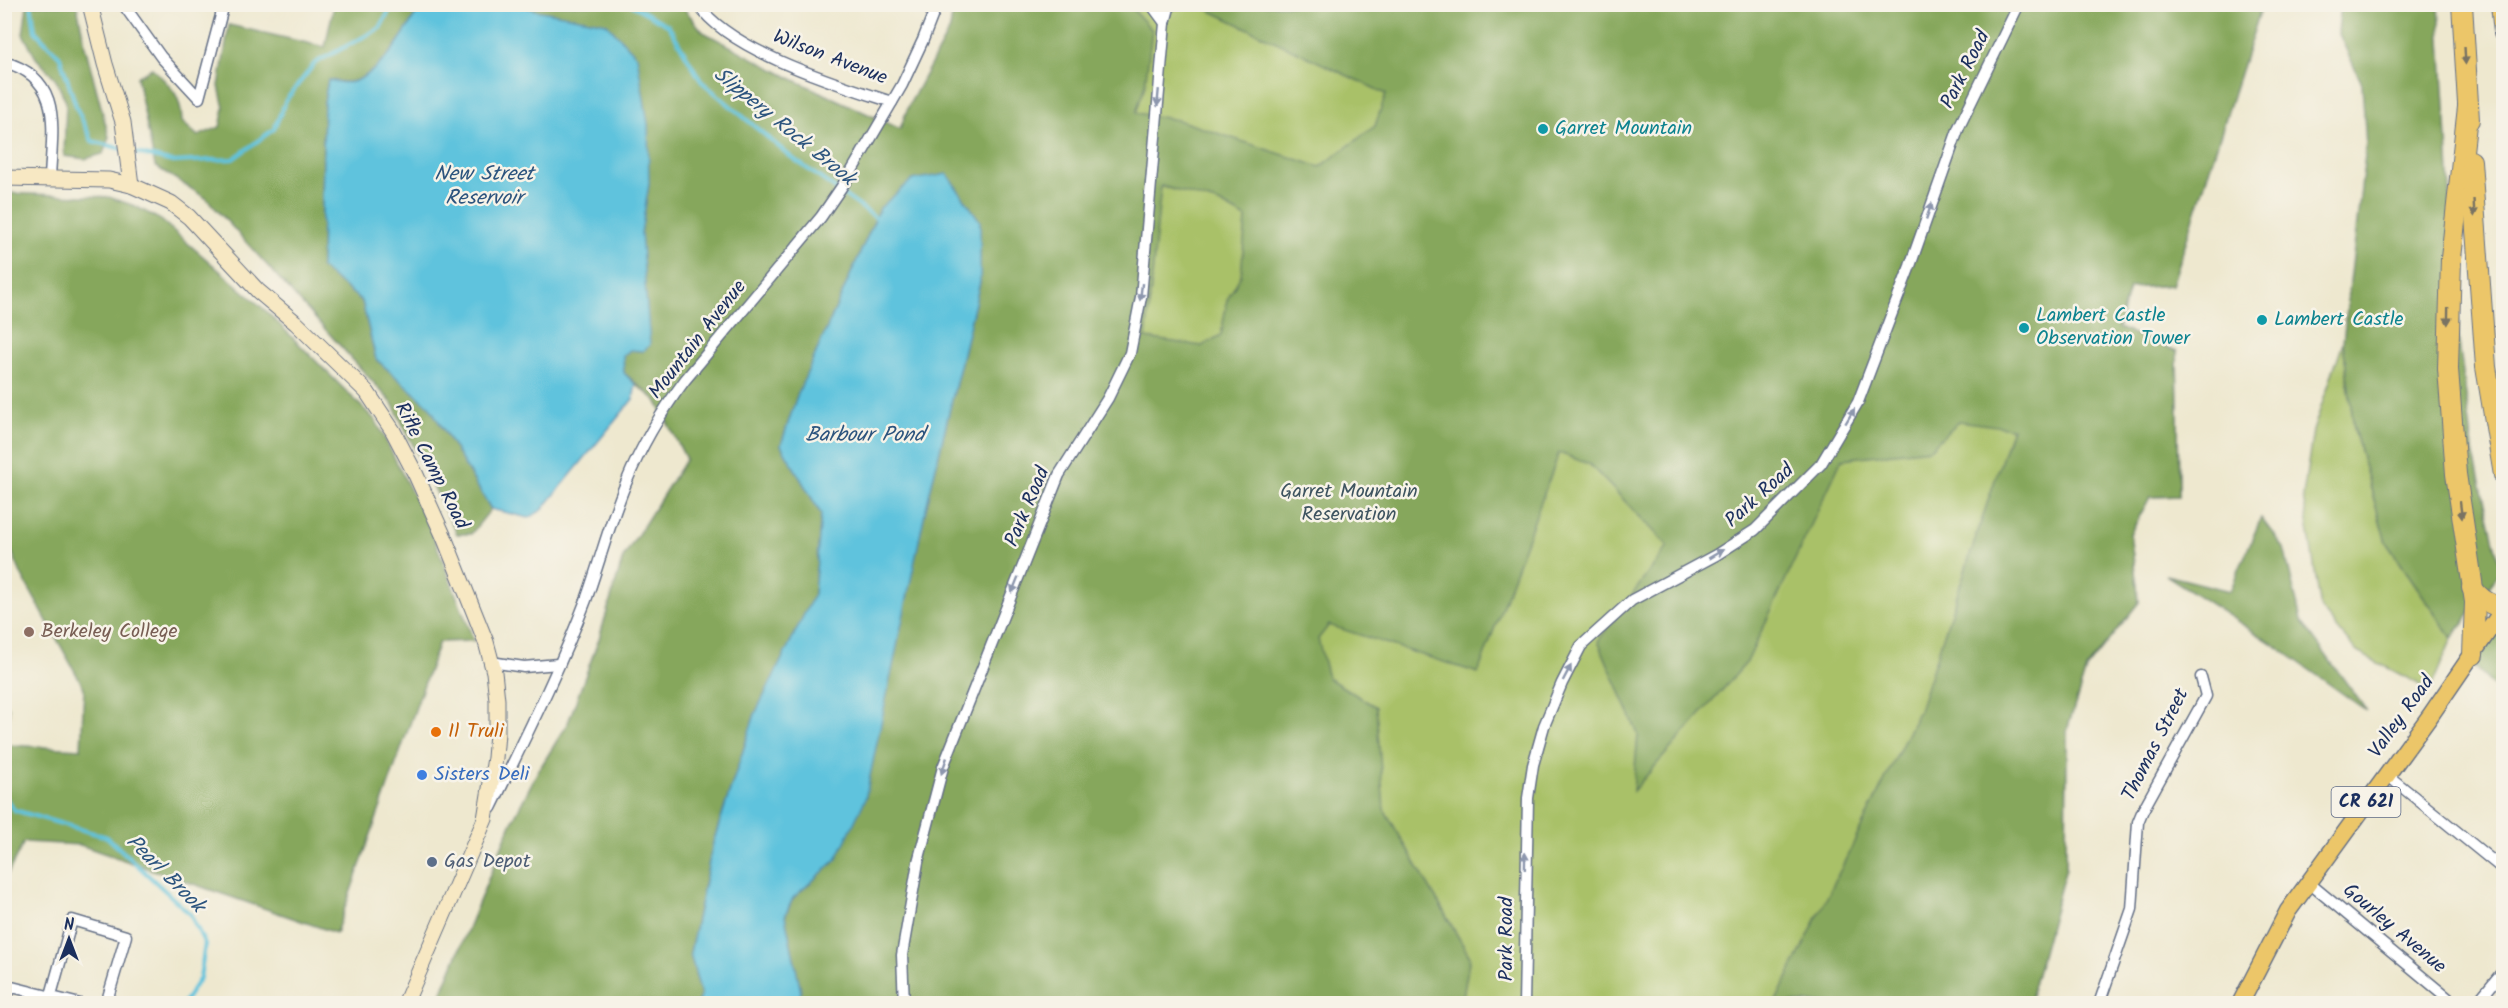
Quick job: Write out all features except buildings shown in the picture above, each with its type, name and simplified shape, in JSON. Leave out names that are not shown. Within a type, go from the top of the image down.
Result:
[{"type":"highway","points":[[2462,4],[2486,367],[2504,475]]},
{"type":"highway","points":[[2468,107],[2451,258],[2448,369],[2456,474],[2472,588],[2475,629],[2473,655]]},
{"type":"highway","points":[[2472,588],[2490,604],[2503,608]]},
{"type":"main road","name":"Valley Road","points":[[2242,1003],[2288,911],[2473,655],[2503,608]]},
{"type":"street","points":[[90,4],[123,122],[130,185]]},
{"type":"street","points":[[123,4],[161,57],[199,99],[224,4]]},
{"type":"street","name":"Wilson Avenue","points":[[698,4],[712,23],[752,46],[830,82],[892,102]]},
{"type":"street","name":"Mountain Avenue","points":[[485,819],[534,721],[585,601],[627,481],[670,401],[710,349],[821,217],[852,173],[892,102],[923,40],[937,4]]},
{"type":"street","points":[[1151,4],[1165,23]]},
{"type":"street","name":"Park Road","points":[[904,1004],[902,955],[918,862],[943,767],[1059,476],[1108,398],[1130,353],[1141,297],[1165,23],[1170,4]]},
{"type":"street","name":"Park Road","points":[[1524,1004],[1528,798],[1533,765],[1544,726],[1562,683],[1581,646],[1632,600],[1716,555],[1755,530],[1821,464],[1858,402],[1910,266],[1959,127],[2019,4]]},
{"type":"street","points":[[4,62],[18,66],[33,75],[43,85],[49,100],[52,123],[50,178]]},
{"type":"street","name":"Rifle Camp Road","points":[[4,178],[109,180],[130,185],[171,203],[189,217],[258,291],[348,372],[380,409],[411,466],[444,537],[491,662],[497,700],[497,733],[485,819],[405,1004]]},
{"type":"street","points":[[491,662],[524,667],[558,664]]},
{"type":"street","name":"Thomas Street","points":[[2099,1004],[2132,909],[2138,822],[2142,810],[2206,696],[2202,677]]},
{"type":"street","points":[[2386,774],[2504,870]]},
{"type":"street","name":"Gourley Avenue","points":[[2308,882],[2455,1004]]},
{"type":"street","points":[[51,995],[72,920],[126,936],[106,1004]]},
{"type":"street","points":[[2476,1004],[2504,970]]},
{"type":"street","points":[[4,1002],[8,986],[80,1004]]},
{"type":"green space","points":[[27,5],[77,5],[85,46],[109,137],[103,154],[85,159],[64,156],[66,102],[55,78],[36,58],[23,34]]},
{"type":"green space","points":[[334,5],[422,5],[395,46],[370,72],[352,82],[328,80],[324,103],[321,268],[362,301],[376,359],[430,407],[491,509],[471,534],[457,534],[392,403],[206,198],[155,166],[137,77],[152,68],[174,91],[180,104],[182,122],[198,136],[220,127],[224,108],[219,86],[229,25],[325,47]]},
{"type":"green space","name":"Garret Mountain Reservation","points":[[520,5],[681,5],[703,32],[790,78],[900,129],[909,105],[950,29],[954,5],[2262,5],[2172,285],[2129,288],[2118,328],[2177,351],[2179,496],[2150,497],[2130,534],[2139,602],[2086,669],[2067,730],[2066,867],[2029,1003],[437,1004],[511,824],[537,773],[568,723],[599,639],[623,558],[686,459],[656,400],[636,385],[606,23]]},
{"type":"green space","name":"Garret Mountain Reservation","points":[[520,5],[681,5],[703,32],[790,78],[900,129],[909,105],[950,29],[954,5],[1129,5],[1152,30],[1145,85],[1136,113],[1178,120],[1320,167],[1375,126],[1386,94],[1198,5],[2262,5],[2172,285],[2129,288],[2118,328],[2177,351],[2179,496],[2150,497],[2130,534],[2139,602],[2086,669],[2067,730],[2066,867],[2029,1003],[1775,1003],[1919,710],[2012,428],[1959,421],[1930,449],[1842,459],[1747,662],[1633,791],[1638,734],[1598,641],[1668,546],[1589,464],[1559,453],[1478,673],[1329,625],[1318,639],[1328,678],[1376,707],[1384,809],[1470,957],[1462,1003],[796,1003],[801,992],[785,917],[793,898],[836,860],[924,517],[980,282],[880,208],[797,396],[781,445],[821,514],[814,595],[755,714],[713,843],[690,953],[701,994],[698,1003],[437,1004],[511,824],[537,773],[568,723],[599,639],[623,558],[686,459],[656,400],[624,373],[623,356],[630,350],[642,351],[641,233],[649,184],[535,10]],"holes":[[[1161,186],[1219,203],[1246,218],[1241,275],[1227,300],[1221,335],[1202,346],[1146,338]]]},
{"type":"green space","points":[[2341,5],[2439,5],[2459,342],[2474,456],[2501,571],[2452,638],[2386,542],[2354,429],[2343,342],[2366,146],[2362,84],[2338,32]]},
{"type":"green space","points":[[5,193],[109,197],[135,206],[161,220],[264,309],[376,421],[432,533],[474,641],[439,642],[336,933],[80,845],[24,842],[5,879],[5,701],[9,709],[7,745],[81,749],[84,688],[22,576],[11,550],[5,550]]},
{"type":"green space","points":[[2343,342],[2354,429],[2386,542],[2452,638],[2430,690],[2357,652],[2321,609],[2303,496],[2313,431]]},
{"type":"green space","points":[[2261,518],[2284,548],[2301,621],[2367,711],[2273,644],[2166,575],[2230,591]]},
{"type":"green space","points":[[2503,610],[2503,695],[2469,662]]},
{"type":"water","name":"New Street Reservoir","points":[[422,4],[520,5],[535,10],[606,23],[637,56],[648,124],[649,184],[641,233],[650,345],[643,351],[630,350],[623,356],[624,373],[636,385],[633,399],[542,510],[529,518],[491,509],[430,407],[376,359],[362,301],[321,268],[324,103],[328,80],[352,82],[360,79],[380,64],[396,46]]},
{"type":"water","name":"Barbour Pond","points":[[947,174],[980,221],[980,282],[924,517],[865,800],[836,860],[793,898],[785,916],[801,992],[796,1003],[698,1003],[701,994],[690,953],[713,843],[755,714],[814,594],[821,514],[781,445],[797,396],[880,208],[912,180]]},
{"type":"waterway","name":"Slippery Rock Brook","points":[[31,4],[35,31],[60,57],[77,109],[92,141],[122,149]]},
{"type":"waterway","name":"Slippery Rock Brook","points":[[129,151],[173,162],[233,159],[274,129],[286,100],[315,63],[380,28],[393,4]]},
{"type":"waterway","name":"Slippery Rock Brook","points":[[630,4],[669,26],[701,81],[791,157],[876,218]]},
{"type":"waterway","name":"Pearl Brook","points":[[4,796],[14,810],[107,837],[190,914],[205,944],[200,978],[183,1004]]},
{"type":"place","name":"Garret Mountain","points":[[1543,129]]},
{"type":"place","name":"Lambert Castle","points":[[2262,320]]},
{"type":"place","name":"Lambert Castle Observation Tower","points":[[2024,328]]},
{"type":"place","name":"Berkeley College","points":[[29,632]]},
{"type":"place","name":"Il Truli","points":[[436,732]]},
{"type":"place","name":"Sisters Deli","points":[[422,775]]},
{"type":"place","name":"Gas Depot","points":[[432,862]]}]
